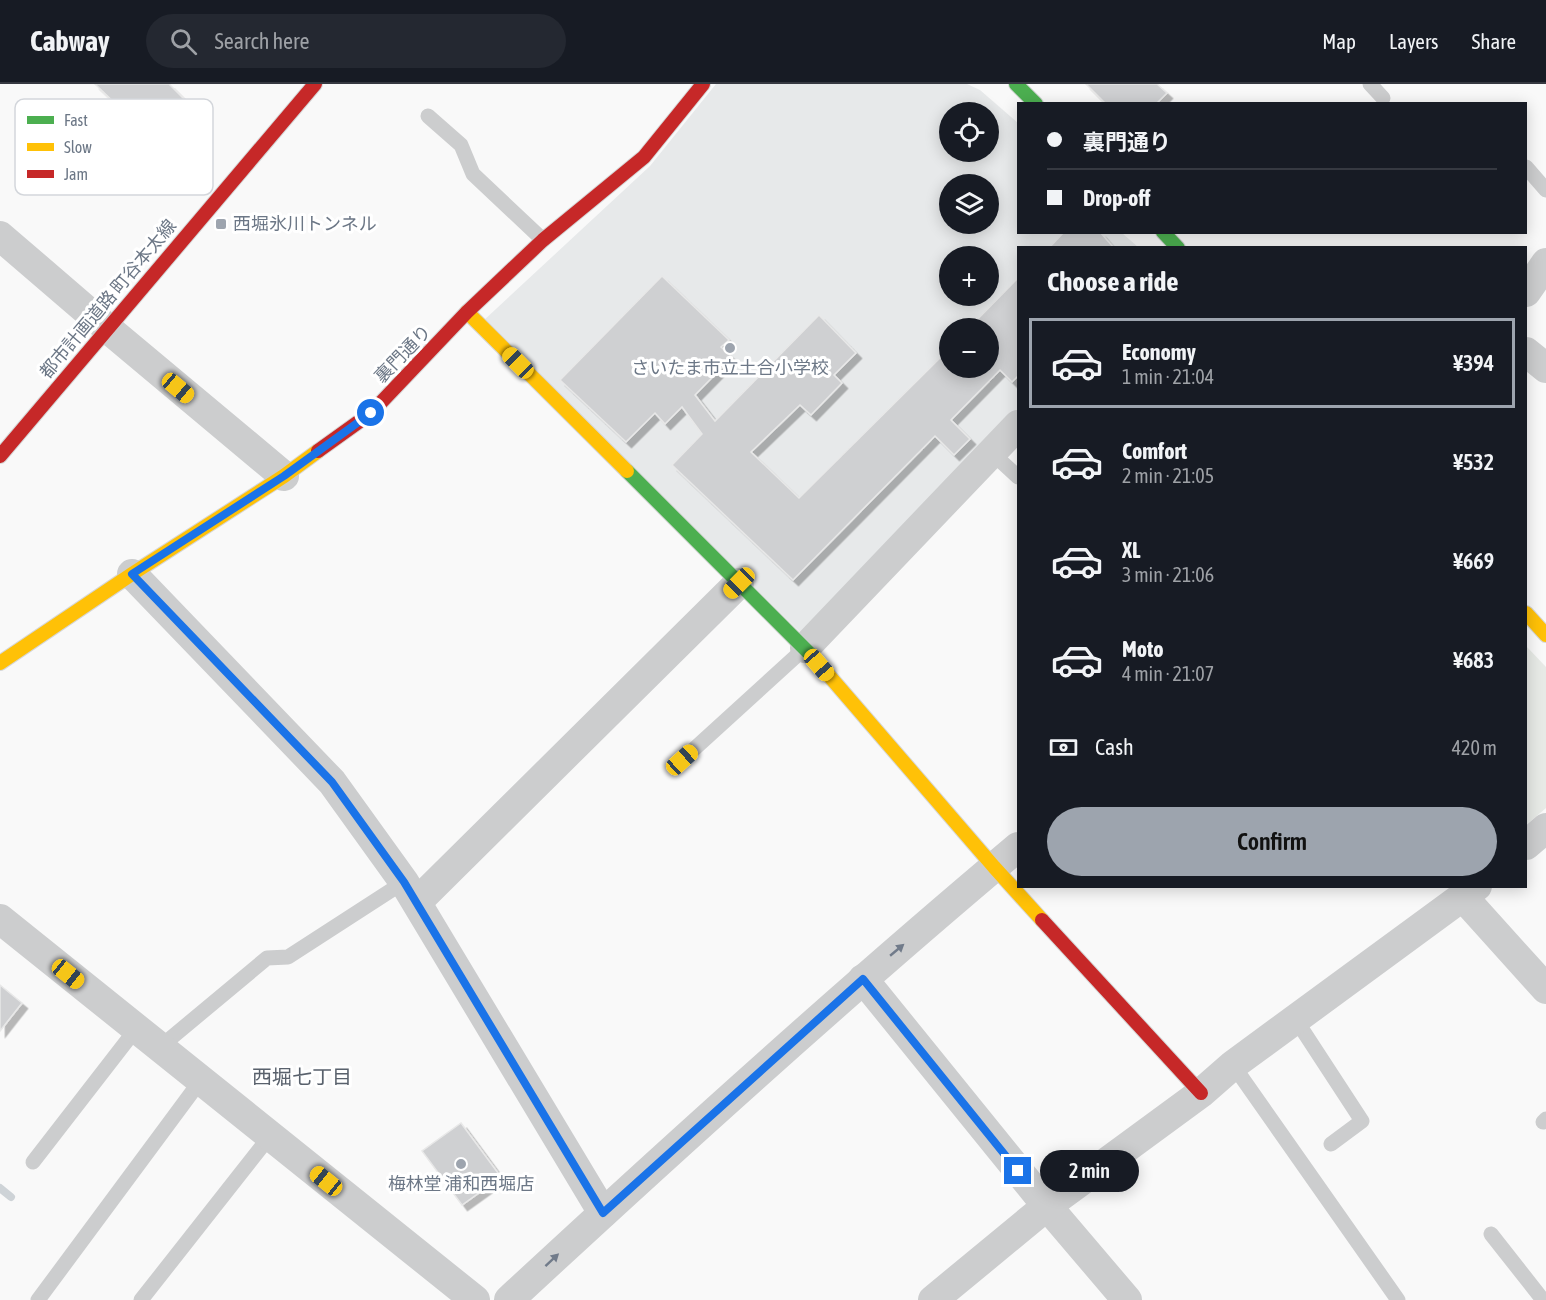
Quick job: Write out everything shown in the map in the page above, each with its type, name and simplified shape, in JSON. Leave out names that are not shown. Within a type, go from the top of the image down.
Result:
[{"type":"street","name":"都市計画道路 町谷本太線","points":[[0,456],[106,328],[315,84]]},
{"type":"street","name":"裏門通り","points":[[0,663],[284,476],[371,413],[467,312],[543,240],[644,157],[704,84]]},
{"type":"street","points":[[1016,84],[1034,102]]},
{"type":"street","points":[[1166,234],[1176,246]]},
{"type":"street","points":[[0,236],[106,328],[284,476]]},
{"type":"street","points":[[1527,291],[1546,263]]},
{"type":"street","points":[[467,312],[805,648],[994,867],[1201,1094]]},
{"type":"street","points":[[1527,352],[1546,368]]},
{"type":"street","points":[[805,648],[1017,426]]},
{"type":"street","points":[[132,574],[332,782],[410,892],[603,1213]]},
{"type":"street","points":[[410,892],[739,583]]},
{"type":"street","points":[[1527,614],[1546,635]]},
{"type":"street","points":[[1527,845],[1546,828]]},
{"type":"street","points":[[509,1300],[863,979],[1017,848]]},
{"type":"street","points":[[933,1300],[1047,1206],[1201,1094],[1233,1065],[1471,892],[1546,989]]},
{"type":"street","points":[[0,919],[476,1300]]},
{"type":"street","points":[[863,979],[1047,1206],[1127,1300]]},
{"type":"lane","points":[[1370,84],[1383,98]]},
{"type":"lane","points":[[428,116],[461,145],[473,174],[543,240]]},
{"type":"lane","points":[[1527,168],[1546,190]]},
{"type":"lane","points":[[992,453],[1017,476]]},
{"type":"lane","points":[[682,760],[805,648]]},
{"type":"lane","points":[[159,1048],[267,958],[288,957],[410,892]]},
{"type":"lane","points":[[1296,1020],[1362,1121],[1331,1144]]},
{"type":"lane","points":[[33,1162],[136,1029]]},
{"type":"lane","points":[[1233,1065],[1398,1300]]},
{"type":"lane","points":[[38,1300],[201,1080]]},
{"type":"lane","points":[[141,1300],[270,1136]]},
{"type":"lane","points":[[1491,1234],[1543,1300]]},
{"type":"shaded area","name":"さいたま市立土合小学校","points":[[716,84],[967,84],[980,90],[994,102],[939,102],[939,162],[999,162],[999,106],[1017,122],[1017,234],[1123,234],[1137,246],[1017,246],[1017,414],[805,637],[483,321],[650,166]]},
{"type":"shaded area","points":[[1527,647],[1546,667],[1546,808],[1527,824]]},
{"type":"building","points":[[95,84],[169,84],[184,99],[111,99]]},
{"type":"building","points":[[1086,84],[1157,84],[1167,93],[1158,102],[1104,102]]},
{"type":"building","points":[[1062,234],[1102,234],[1112,246],[1051,246]]},
{"type":"building","points":[[662,276],[729,340],[721,347],[732,357],[695,395],[715,421],[819,315],[856,353],[834,375],[842,383],[811,415],[800,405],[751,452],[799,498],[939,359],[939,378],[992,378],[951,420],[970,439],[954,455],[935,436],[793,580],[672,465],[702,434],[682,407],[665,424],[655,413],[626,442],[560,380]]},
{"type":"building","points":[[1017,279],[1017,377],[1012,382],[1000,370],[999,318],[979,318],[991,306],[999,306],[999,297]]},
{"type":"building","points":[[0,985],[22,1003],[0,1031]]},
{"type":"building","name":"梅林堂 浦和西堀店","points":[[461,1123],[501,1177],[462,1205],[422,1151]]},
{"type":"waterway","points":[[0,1188],[11,1197]]},
{"type":"traffic: fast","points":[[1016,84],[1034,102]]},
{"type":"traffic: fast","points":[[1165,234],[1176,246]]},
{"type":"traffic: fast","points":[[627,471],[813,657]]},
{"type":"traffic: slow","points":[[467,312],[627,471]]},
{"type":"traffic: slow","points":[[0,663],[284,476],[318,451]]},
{"type":"traffic: slow","points":[[1527,614],[1546,635]]},
{"type":"traffic: slow","points":[[813,657],[1042,920]]},
{"type":"traffic: jam","points":[[0,456],[315,84]]},
{"type":"traffic: jam","points":[[318,451],[371,413],[467,312],[543,240],[644,157],[703,84]]},
{"type":"traffic: jam","points":[[1042,920],[1201,1093]]},
{"type":"place","name":"西堀氷川トンネル","points":[[221,224]]},
{"type":"place","name":"さいたま市立土合小学校","points":[[730,348]]},
{"type":"place","name":"梅林堂 浦和西堀店","points":[[461,1164]]},
{"type":"district","name":"西堀七丁目","points":[[302,1077]]},
{"type":"route","points":[[371,413],[284,476],[132,574],[332,782],[417,902],[603,1213],[863,979],[1018,1171]]}]
